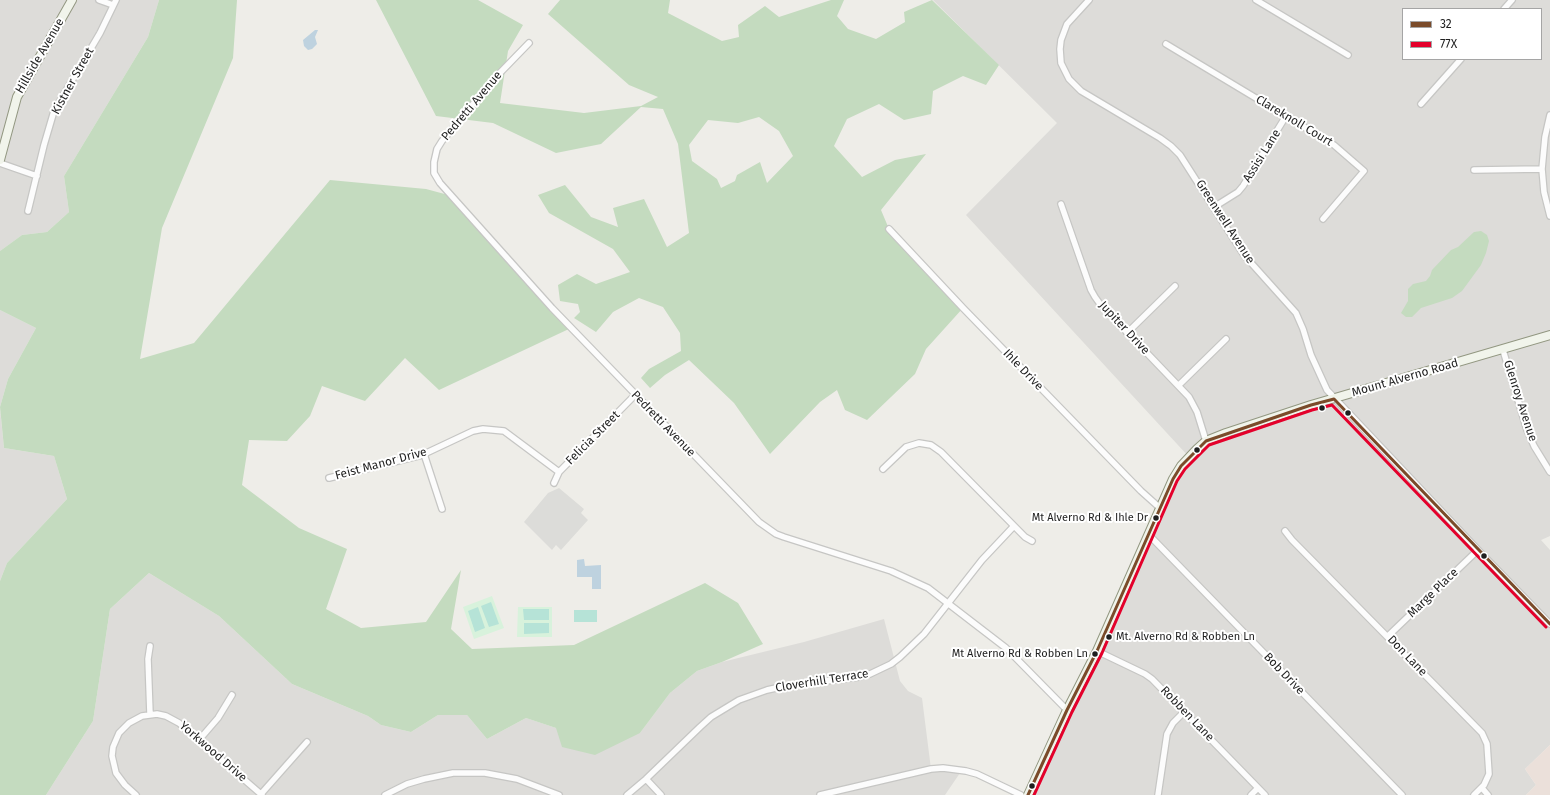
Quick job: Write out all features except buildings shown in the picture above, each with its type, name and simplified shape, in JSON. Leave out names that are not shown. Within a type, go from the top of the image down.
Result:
[{"type":"street","name":"Hillside Avenue","points":[[0,161],[17,96],[72,0]]},
{"type":"street","points":[[99,0],[115,3]]},
{"type":"street","name":"Greenwell Avenue","points":[[1089,0],[1072,17],[1063,32],[1060,57],[1067,75],[1082,91],[1171,146],[1187,163],[1244,255],[1296,312],[1322,383],[1334,399],[1550,624]]},
{"type":"street","points":[[1256,0],[1348,55]]},
{"type":"street","points":[[1505,8],[1512,0]]},
{"type":"street","name":"Kistner Street","points":[[28,211],[54,111],[100,33],[115,3]]},
{"type":"street","name":"Pedretti Avenue","points":[[528,43],[495,78],[442,141],[435,154],[434,162],[434,173],[440,183],[635,396],[766,528],[784,537],[891,571],[928,588],[1006,648],[1067,710]]},
{"type":"street","name":"Clareknoll Court","points":[[1166,44],[1334,145],[1364,171],[1323,219]]},
{"type":"street","points":[[1421,104],[1459,60]]},
{"type":"street","points":[[1550,115],[1544,137],[1542,168],[1544,192],[1550,216]]},
{"type":"street","name":"Assisi Lane","points":[[1214,207],[1238,192],[1243,186],[1286,116]]},
{"type":"street","points":[[0,161],[37,176]]},
{"type":"street","points":[[1474,170],[1542,168]]},
{"type":"street","name":"Jupiter Drive","points":[[1061,204],[1091,290],[1100,304],[1179,385],[1194,404],[1206,441]]},
{"type":"street","name":"Ihle Drive","points":[[889,229],[963,308],[1141,492],[1160,508]]},
{"type":"street","points":[[1128,333],[1175,286]]},
{"type":"street","name":"Mount Alverno Road","points":[[1028,795],[1067,710],[1097,651],[1174,479],[1181,466],[1206,441],[1334,399],[1550,335]]},
{"type":"street","points":[[1179,385],[1226,339]]},
{"type":"street","name":"Glenroy Avenue","points":[[1503,350],[1527,430],[1534,446],[1550,472]]},
{"type":"street","name":"Felicia Street","points":[[554,483],[559,472],[635,396]]},
{"type":"street","name":"Feist Manor Drive","points":[[329,478],[424,454],[473,431],[483,429],[504,432],[559,472]]},
{"type":"street","points":[[883,469],[906,447],[919,443],[932,446],[941,452],[1025,537],[1032,541]]},
{"type":"street","points":[[424,454],[442,509]]},
{"type":"street","name":"Cloverhill Terrace","points":[[627,795],[646,779],[700,727],[726,707],[739,700],[767,690],[784,686],[859,677],[876,672],[891,664],[924,634],[982,560],[1014,526]]},
{"type":"street","name":"Don Lane","points":[[1285,531],[1292,540],[1482,733],[1487,744],[1489,774],[1487,782],[1482,788]]},
{"type":"street","name":"Bob Drive","points":[[1149,535],[1402,795]]},
{"type":"street","name":"Marge Place","points":[[1388,636],[1478,550]]},
{"type":"street","points":[[136,795],[119,778],[113,764],[113,747],[119,733],[125,726],[134,719],[150,714],[148,659],[150,646]]},
{"type":"street","name":"Robben Lane","points":[[1097,651],[1145,674],[1156,682],[1265,795]]},
{"type":"street","points":[[199,740],[218,718],[232,695]]},
{"type":"street","points":[[1158,795],[1167,734],[1173,722],[1184,712]]},
{"type":"street","name":"Yorkwood Drive","points":[[150,714],[166,716],[174,719],[262,795]]},
{"type":"street","points":[[262,795],[307,742]]},
{"type":"street","points":[[820,795],[931,769],[943,768],[977,774],[1021,795]]},
{"type":"street","points":[[385,795],[407,784],[424,779],[445,774],[467,773],[499,775],[517,779],[559,795]]},
{"type":"street","points":[[646,779],[661,795]]},
{"type":"street","points":[[1251,795],[1258,788]]},
{"type":"street","points":[[1474,795],[1482,788],[1488,795]]},
{"type":"shaded area","points":[[0,0],[159,0],[148,37],[64,176],[69,212],[47,232],[22,235],[0,251]]},
{"type":"shaded area","points":[[933,0],[1550,0],[1550,536],[1541,540],[1550,550],[1550,745],[1525,769],[1536,785],[1526,795],[1028,795],[1149,535],[1189,457],[966,215],[1057,123]]},
{"type":"shaded area","points":[[315,30],[318,30],[315,37],[317,44],[312,49],[308,50],[304,46],[303,40]]},
{"type":"shaded area","points":[[0,310],[36,328],[8,379],[0,407]]},
{"type":"shaded area","points":[[0,409],[4,448],[54,456],[67,499],[7,563],[0,581]]},
{"type":"shaded area","points":[[559,488],[584,509],[581,513],[588,520],[561,550],[556,545],[552,550],[524,522],[548,493]]},
{"type":"shaded area","points":[[584,559],[585,566],[601,565],[601,589],[592,589],[592,577],[577,577],[577,560]]},
{"type":"shaded area","points":[[149,573],[219,616],[292,684],[368,716],[381,725],[411,732],[438,715],[467,715],[487,739],[526,718],[556,728],[640,733],[670,693],[697,671],[722,662],[804,642],[884,619],[900,681],[908,691],[922,698],[931,769],[962,770],[945,795],[46,795],[93,721],[110,609]]},
{"type":"shaded area","points":[[491,602],[499,624],[489,627],[481,606]]},
{"type":"shaded area","points":[[478,607],[485,628],[475,632],[468,611]]},
{"type":"shaded area","points":[[523,609],[549,609],[549,620],[524,620]]},
{"type":"shaded area","points":[[574,610],[597,610],[597,622],[574,622]]},
{"type":"shaded area","points":[[524,623],[549,623],[549,633],[524,634]]},
{"type":"shaded area","points":[[1550,745],[1550,795],[1526,795],[1536,785],[1525,769]]},
{"type":"green space","points":[[159,0],[237,0],[233,58],[162,228],[140,359],[194,343],[330,180],[426,189],[452,196],[571,328],[439,390],[405,358],[365,401],[322,386],[310,416],[287,441],[249,440],[242,485],[299,528],[347,549],[326,609],[361,628],[426,622],[461,570],[451,629],[472,649],[574,645],[705,583],[738,603],[763,644],[697,671],[670,693],[640,733],[595,755],[562,747],[556,728],[526,718],[487,739],[467,715],[438,715],[411,732],[381,725],[368,716],[292,684],[219,616],[149,573],[110,609],[93,721],[46,795],[0,795],[0,581],[7,563],[67,499],[54,456],[4,448],[0,407],[8,379],[36,328],[0,310],[0,251],[22,235],[47,232],[69,212],[64,176],[148,37]]},
{"type":"green space","points":[[376,0],[478,0],[523,25],[508,51],[500,103],[584,113],[641,106],[658,97],[629,85],[548,14],[560,0],[670,0],[668,13],[722,41],[739,37],[738,25],[765,6],[779,17],[831,0],[844,0],[837,16],[848,29],[876,39],[905,22],[904,12],[932,0],[999,65],[986,85],[963,76],[933,91],[931,114],[904,120],[879,104],[847,119],[834,146],[862,177],[895,160],[926,154],[881,210],[889,229],[963,308],[926,349],[915,374],[867,420],[845,410],[837,390],[820,402],[770,454],[734,403],[689,360],[665,375],[650,388],[641,378],[649,369],[681,351],[680,333],[663,307],[639,298],[613,312],[596,332],[574,318],[580,312],[578,304],[560,301],[558,285],[577,274],[596,284],[630,272],[613,249],[549,213],[538,195],[565,185],[591,217],[618,227],[613,208],[644,199],[667,247],[689,233],[678,144],[663,109],[641,107],[601,144],[556,153],[493,123],[436,116]],"holes":[[[759,117],[779,131],[793,156],[767,183],[760,162],[737,175],[735,181],[721,188],[717,179],[692,161],[689,145],[708,120],[738,123]]]},
{"type":"green space","points":[[1481,231],[1487,235],[1489,241],[1486,253],[1481,265],[1462,291],[1452,298],[1421,308],[1412,317],[1406,317],[1401,313],[1408,301],[1408,289],[1413,284],[1426,281],[1432,270],[1451,250],[1458,247],[1474,232]]},
{"type":"green space","points":[[492,596],[504,628],[474,639],[463,607]]},
{"type":"green space","points":[[518,607],[552,607],[552,637],[517,637]]},
{"type":"transit line","name":"32","points":[[1028,795],[1067,710],[1097,651],[1173,479],[1181,466],[1206,441],[1311,405],[1334,399],[1550,624]]},
{"type":"transit line","name":"77X","points":[[1034,795],[1072,712],[1102,653],[1177,481],[1185,469],[1209,445],[1312,410],[1332,405],[1546,627]]},
{"type":"place","name":"Mt Alverno Rd & Ihle Dr","points":[[1156,518]]},
{"type":"place","name":"Mt. Alverno Rd & Robben Ln","points":[[1109,637]]},
{"type":"place","name":"Mt Alverno Rd & Robben Ln","points":[[1095,654]]}]
